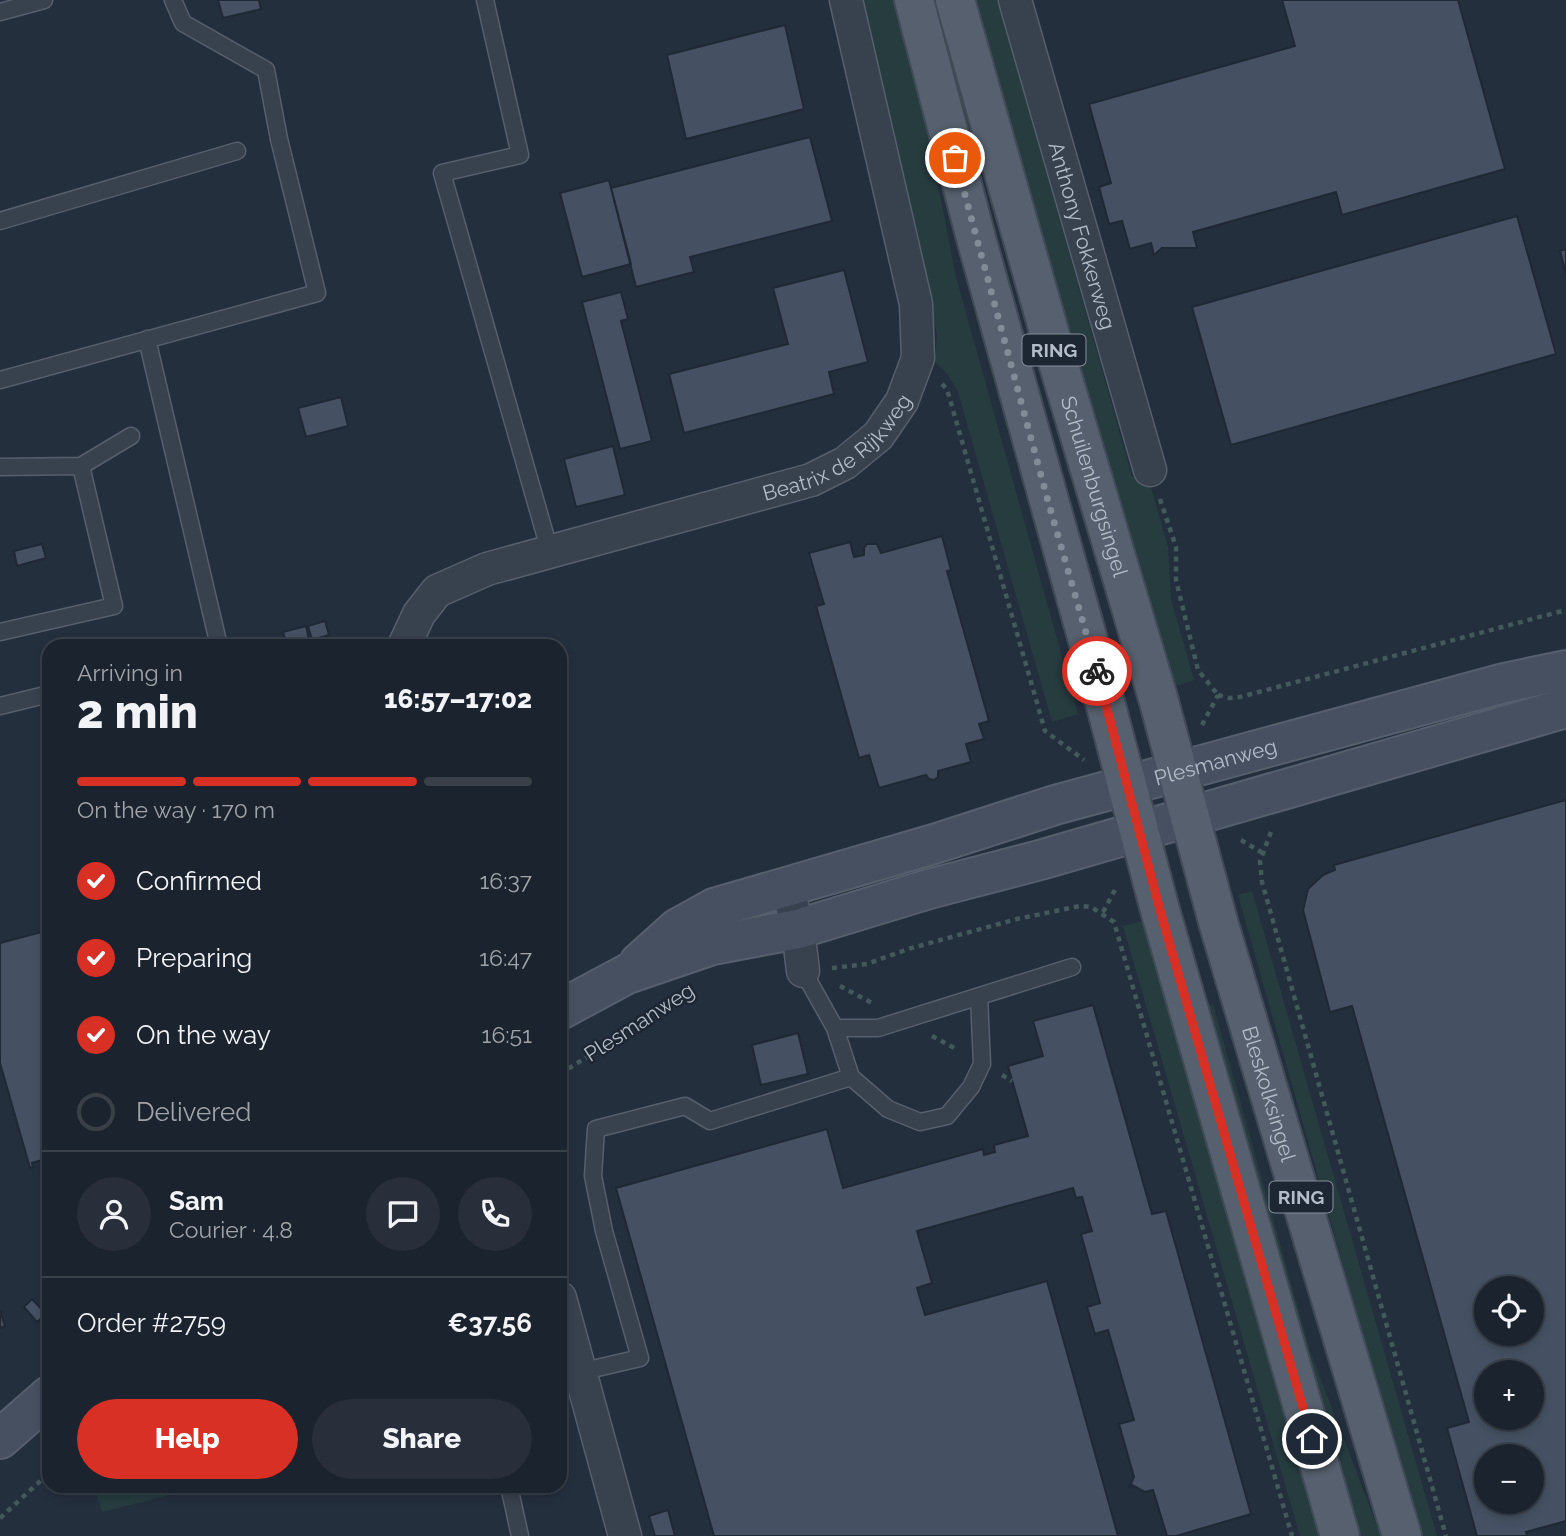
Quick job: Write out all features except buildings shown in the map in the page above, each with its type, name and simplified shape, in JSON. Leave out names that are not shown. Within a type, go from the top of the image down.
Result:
[{"type":"main road","name":"RING","points":[[914,0],[983,264],[1139,831],[1340,1536]]},
{"type":"main road","name":"Schuilenburgsingel","points":[[956,0],[1048,330],[1178,771]]},
{"type":"main road","name":"Plesmanweg","points":[[627,974],[678,928],[714,908],[1127,785],[1504,682],[1566,670]]},
{"type":"main road","name":"Plesmanweg","points":[[567,1006],[627,974],[712,945],[798,929],[929,889],[1566,708]]},
{"type":"main road","name":"Bleskolksingel","points":[[1178,771],[1219,925],[1402,1536]]},
{"type":"main road","points":[[0,1439],[42,1402]]},
{"type":"street","name":"Beatrix de Rijkweg","points":[[407,639],[419,614],[437,592],[487,569],[811,480],[845,463],[878,436],[890,419],[902,401],[918,358],[916,304],[846,0]]},
{"type":"street","name":"Anthony Fokkerweg","points":[[1015,0],[1150,470]]},
{"type":"street","points":[[787,886],[798,929],[803,971]]},
{"type":"street","points":[[567,1324],[625,1536]]},
{"type":"lane","points":[[0,12],[44,0]]},
{"type":"lane","points":[[0,380],[317,293],[279,139],[266,69],[183,23],[173,0]]},
{"type":"lane","points":[[485,0],[520,155],[442,173],[550,552]]},
{"type":"lane","points":[[0,221],[237,151]]},
{"type":"lane","points":[[147,339],[217,639]]},
{"type":"lane","points":[[0,467],[82,466],[131,436]]},
{"type":"lane","points":[[0,632],[114,606],[82,466]]},
{"type":"lane","points":[[0,706],[42,696]]},
{"type":"lane","points":[[835,1028],[878,1028],[1072,967]]},
{"type":"lane","points":[[803,971],[835,1028],[851,1077],[888,1109],[920,1122],[947,1116],[971,1087],[982,1064],[979,997]]},
{"type":"lane","points":[[580,1372],[640,1358],[604,1231],[593,1177],[596,1129],[685,1106],[710,1121],[851,1077]]},
{"type":"lane","points":[[511,1493],[520,1536]]},
{"type":"path","points":[[918,358],[947,389],[1045,731]]},
{"type":"path","points":[[1150,470],[1176,547],[1176,580],[1198,670],[1218,695],[1240,697],[1566,610]]},
{"type":"path","points":[[1243,841],[1261,852],[1262,882],[1446,1536]]},
{"type":"path","points":[[1103,912],[1116,886]]},
{"type":"path","points":[[803,971],[867,964],[908,949],[1017,919],[1080,906],[1103,912],[1114,922],[1292,1536]]},
{"type":"path","name":"Plesmanweg","points":[[567,1070],[683,991]]},
{"type":"path","points":[[0,1518],[42,1479]]},
{"type":"green space","points":[[861,0],[894,0],[920,91],[956,277],[1078,714],[1052,722],[958,392],[948,375],[935,362],[937,334]]},
{"type":"green space","points":[[966,0],[998,0],[1132,477],[1147,473],[1168,547],[1171,599],[1194,680],[1167,689]]},
{"type":"green space","points":[[1252,891],[1437,1536],[1420,1536],[1238,895]]},
{"type":"green space","points":[[1150,919],[1329,1536],[1300,1536],[1123,926]]},
{"type":"green space","points":[[1213,1004],[1310,1351],[1381,1536],[1349,1536],[1200,1008]]},
{"type":"green space","points":[[96,1493],[177,1493],[102,1512]]},
{"type":"way so far","points":[[955,158],[1097,671]]},
{"type":"route","points":[[1097,671],[1160,910],[1312,1439]]}]
